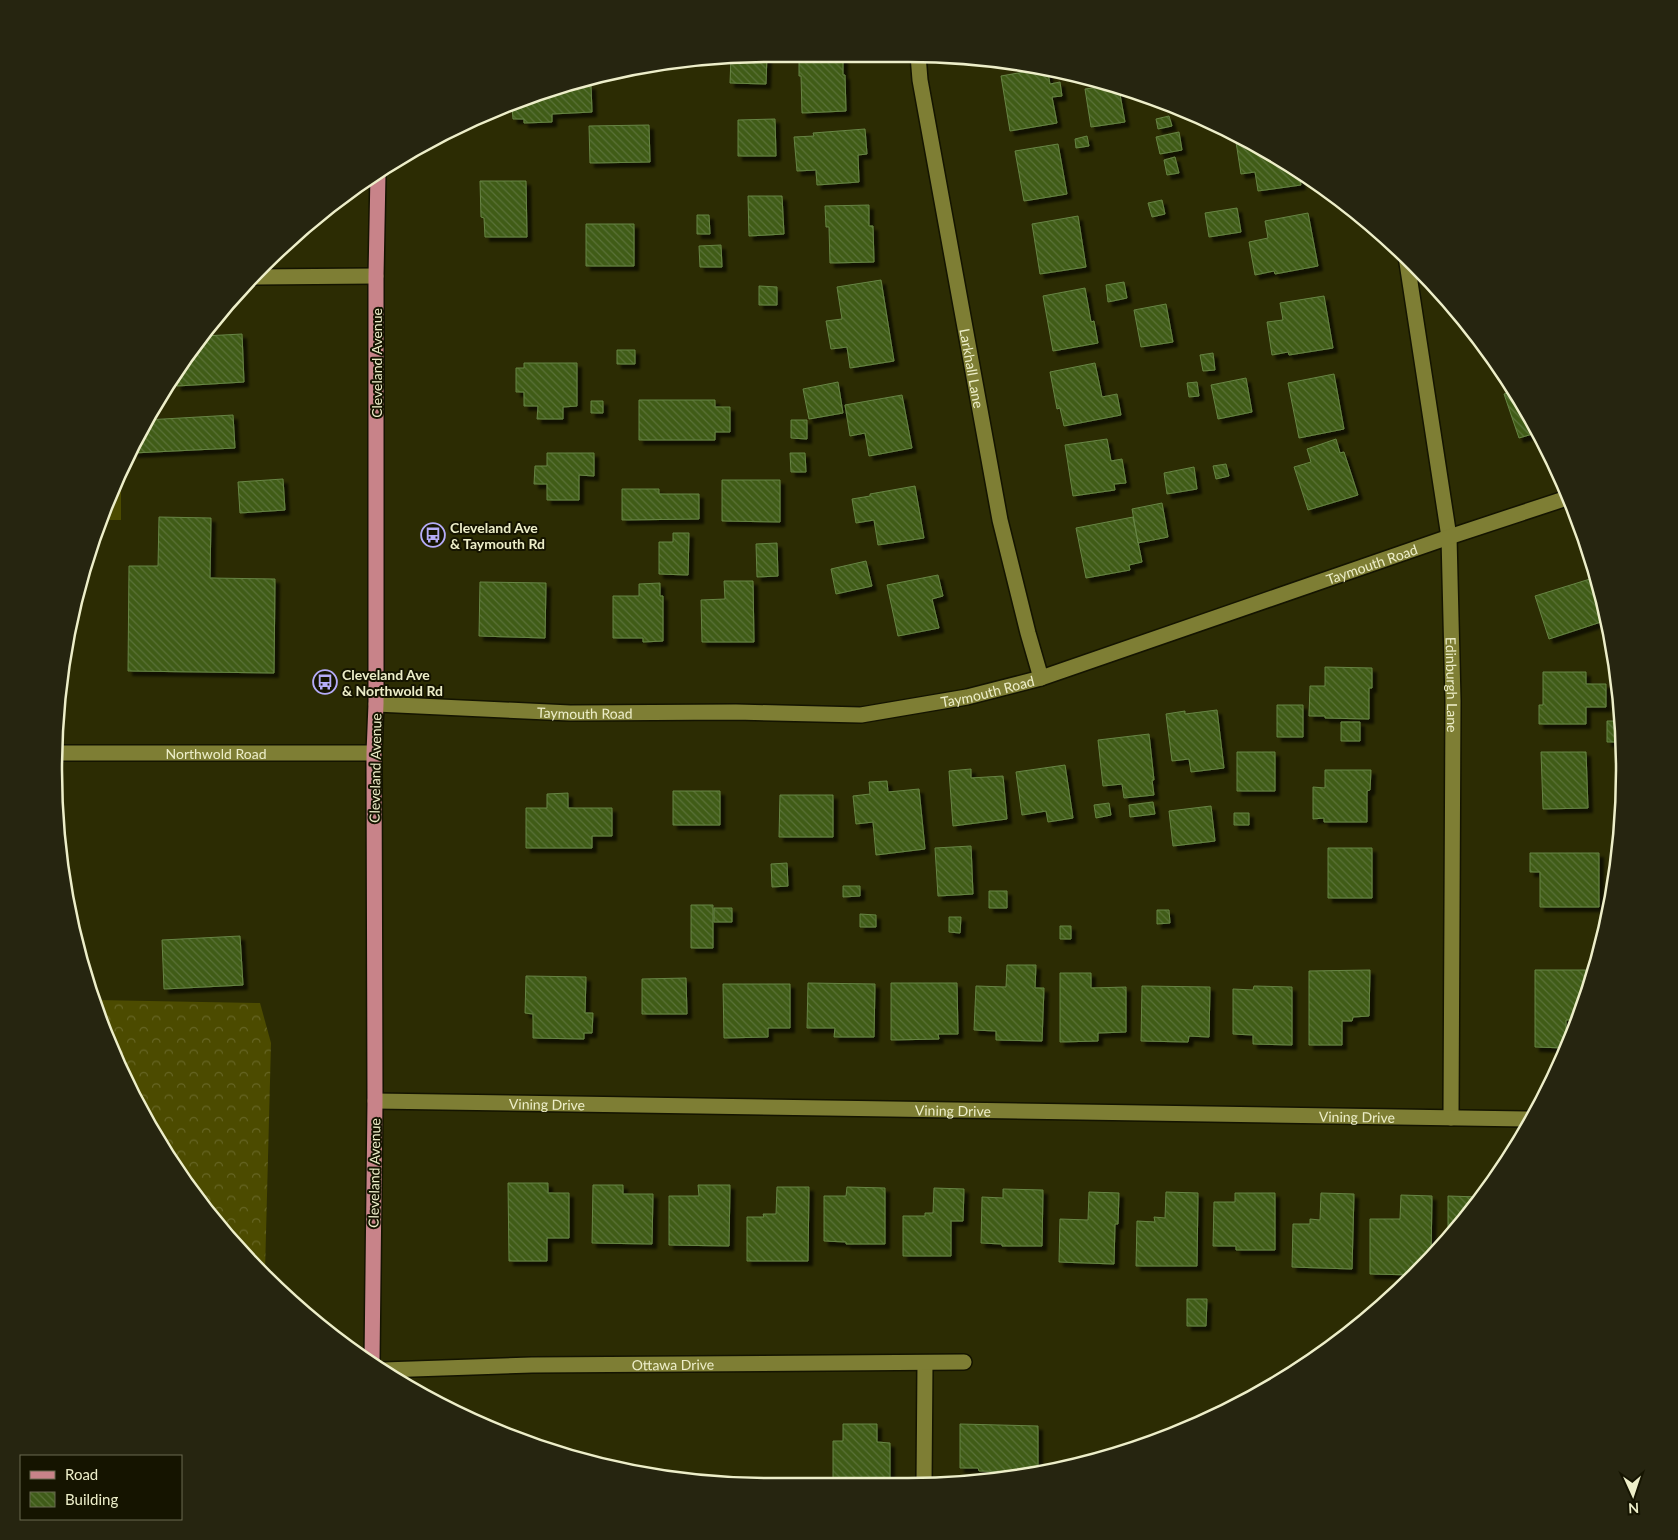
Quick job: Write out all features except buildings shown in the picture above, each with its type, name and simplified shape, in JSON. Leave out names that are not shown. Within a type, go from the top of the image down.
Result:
[{"type":"main road","name":"Cleveland Avenue","points":[[372,1355],[375,1101],[374,753],[376,704],[376,276],[378,181]]},
{"type":"street","name":"Larkhall Lane","points":[[919,62],[920,80],[1000,520],[1041,678]]},
{"type":"street","name":"Edinburgh Lane","points":[[1408,270],[1449,537],[1453,701],[1451,1118]]},
{"type":"street","points":[[263,277],[376,276]]},
{"type":"street","name":"Taymouth Road","points":[[376,704],[570,713],[736,712],[861,715],[968,697],[1041,678],[1562,500]]},
{"type":"street","name":"Northwold Road","points":[[63,753],[374,753]]},
{"type":"street","name":"Vining Drive","points":[[375,1101],[1524,1119]]},
{"type":"street","name":"Ottawa Drive","points":[[395,1370],[532,1365],[964,1362]]},
{"type":"street","points":[[924,1477],[925,1363]]},
{"type":"green space","points":[[121,488],[121,520],[108,520]]},
{"type":"green space","points":[[101,1000],[260,1003],[271,1043],[265,1265],[209,1201],[157,1124],[135,1083],[116,1041]]},
{"type":"place","name":"Cleveland Ave & Taymouth Rd","points":[[433,535]]},
{"type":"place","name":"Cleveland Ave & Northwold Rd","points":[[325,682]]}]
